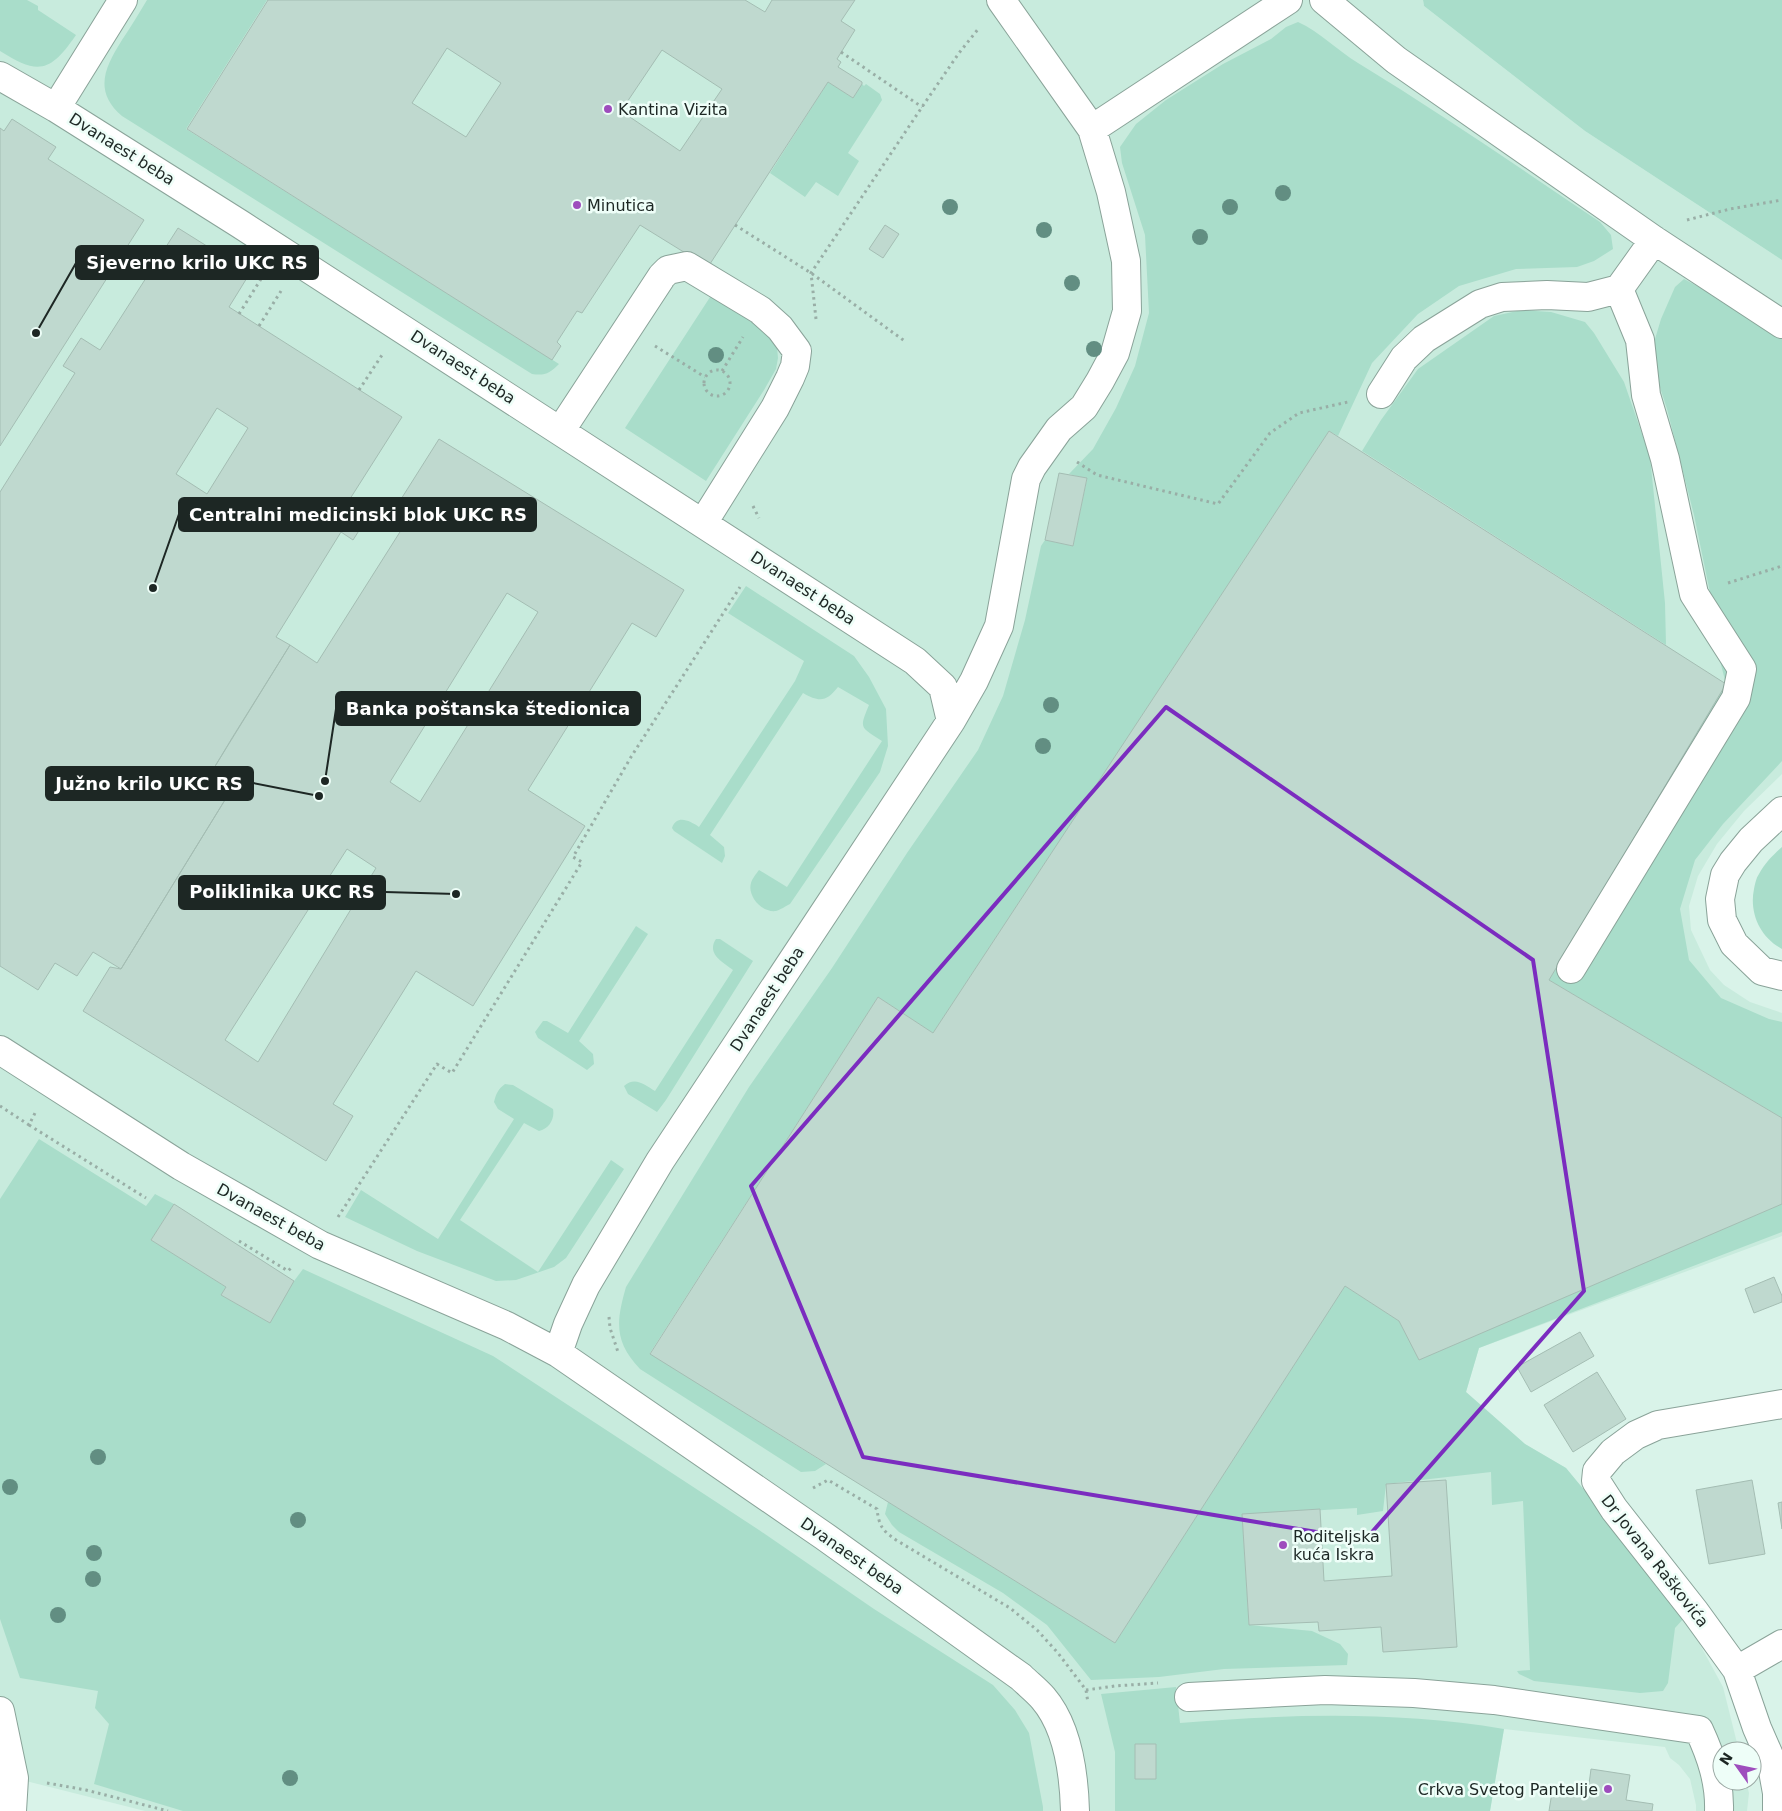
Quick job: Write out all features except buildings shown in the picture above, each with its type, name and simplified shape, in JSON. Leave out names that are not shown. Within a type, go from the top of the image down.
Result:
[{"type":"street","points":[[56,108],[123,0]]},
{"type":"street","points":[[951,721],[974,681],[998,626],[1026,479],[1048,443],[1059,429],[1084,406],[1100,381],[1114,353],[1127,311],[1126,261],[1111,192],[1092,129],[1001,0]]},
{"type":"street","points":[[1092,129],[1288,0]]},
{"type":"street","points":[[1324,0],[1396,60],[1648,237],[1782,324]]},
{"type":"street","name":"Dvanaest beba","points":[[0,76],[56,108],[232,219],[561,430],[916,661],[943,687],[951,721],[660,1161],[586,1284],[568,1324],[558,1353]]},
{"type":"street","points":[[1380,394],[1404,358],[1424,339],[1480,304],[1502,297],[1547,295],[1588,297],[1620,289],[1648,237]]},
{"type":"street","points":[[561,430],[662,276],[668,270],[687,266],[760,310],[780,328],[797,351],[795,366],[775,408],[703,523]]},
{"type":"street","points":[[1572,969],[1736,698],[1742,669],[1694,594],[1665,459],[1646,395],[1640,340],[1620,289]]},
{"type":"street","points":[[1782,811],[1751,840],[1733,862],[1725,875],[1720,899],[1722,920],[1734,944],[1762,970],[1782,976]]},
{"type":"street","name":"Dvanaest beba","points":[[0,1050],[181,1166],[320,1245],[507,1326],[558,1353],[824,1536],[1021,1676],[1044,1699],[1054,1714],[1064,1738],[1074,1781],[1075,1811]]},
{"type":"street","name":"Dr Jovana Raškovića","points":[[1777,1811],[1777,1793],[1771,1760],[1757,1728],[1737,1670],[1696,1612],[1614,1509],[1596,1481],[1597,1471],[1613,1452],[1636,1435],[1658,1425],[1683,1419],[1782,1404]]},
{"type":"street","points":[[1737,1670],[1782,1644]]},
{"type":"street","points":[[1189,1696],[1325,1690],[1414,1693],[1494,1700],[1699,1730],[1716,1774],[1719,1811]]},
{"type":"street","points":[[0,1711],[14,1778],[12,1811]]},
{"type":"path","points":[[847,222],[959,53],[1001,0]]},
{"type":"path","points":[[841,52],[922,107]]},
{"type":"path","points":[[1648,237],[1711,213],[1782,200]]},
{"type":"path","points":[[735,225],[811,273],[906,342]]},
{"type":"path","points":[[239,314],[265,273]]},
{"type":"path","points":[[259,326],[282,290]]},
{"type":"path","points":[[626,330],[705,377]]},
{"type":"path","points":[[359,390],[386,348]]},
{"type":"path","points":[[712,370],[722,371],[730,381],[729,390],[718,397],[710,395],[704,389],[705,377],[712,370]]},
{"type":"path","points":[[1048,443],[1097,475],[1218,504],[1270,433],[1299,413],[1380,394]]},
{"type":"path","points":[[320,1245],[437,1064],[452,1073],[582,862],[573,857],[631,757],[758,559]]},
{"type":"path","points":[[1694,594],[1782,566]]},
{"type":"path","points":[[0,1106],[146,1198]]},
{"type":"path","points":[[28,1124],[35,1113]]},
{"type":"path","points":[[239,1240],[288,1271],[293,1267]]},
{"type":"path","points":[[608,1314],[616,1349],[620,1355]]},
{"type":"path","points":[[804,1489],[812,1489],[828,1480],[877,1509],[878,1521],[884,1532],[1010,1608],[1037,1630],[1058,1653],[1086,1690],[1114,1686],[1189,1681],[1189,1696]]},
{"type":"path","points":[[14,1778],[86,1790],[168,1811]]},
{"type":"highlighted area","points":[[1166,707],[1533,960],[1584,1291],[1365,1540],[863,1457],[751,1186]]},
{"type":"shaded area","points":[[0,0],[1423,0],[1424,6],[1585,131],[1782,260],[1782,774],[1744,811],[1717,844],[1698,876],[1689,906],[1691,930],[1710,970],[1724,985],[1750,1002],[1782,1013],[1782,1236],[1479,1348],[1466,1392],[1525,1444],[1566,1468],[1685,1617],[1723,1687],[1736,1741],[1712,1741],[1712,1791],[1748,1791],[1747,1811],[1696,1811],[1690,1779],[1679,1765],[1670,1758],[1665,1747],[1504,1729],[1490,1811],[145,1811],[0,1776]]},
{"type":"shaded area","points":[[0,0],[27,0],[38,6],[38,10],[76,35],[67,48],[51,63],[34,67],[13,59],[0,51]]},
{"type":"shaded area","points":[[147,0],[267,0],[186,129],[559,364],[547,373],[540,375],[532,374],[122,116],[107,97],[105,79],[107,69],[116,50]]},
{"type":"shaded area","points":[[1423,0],[1782,0],[1782,260],[1585,131],[1424,6]]},
{"type":"shaded area","points":[[1298,22],[1600,222],[1611,235],[1613,249],[1594,261],[1577,267],[1516,269],[1459,286],[1418,314],[1372,363],[1338,436],[1329,431],[933,1033],[878,997],[650,1353],[826,1464],[815,1471],[801,1472],[640,1369],[625,1349],[620,1331],[620,1311],[626,1287],[749,1087],[832,968],[907,853],[978,750],[1003,696],[1025,620],[1041,546],[1045,540],[1073,546],[1087,479],[1069,474],[1093,449],[1116,408],[1135,366],[1149,313],[1145,235],[1122,163],[1120,147],[1136,124],[1166,100],[1223,64],[1271,39],[1286,27]]},
{"type":"shaded area","points":[[828,82],[853,98],[862,84],[864,86],[866,84],[880,94],[882,100],[848,153],[859,161],[838,196],[816,182],[805,197],[770,173]]},
{"type":"shaded area","points":[[1684,279],[1736,307],[1782,336],[1782,761],[1723,824],[1695,860],[1680,909],[1689,960],[1721,998],[1769,1019],[1782,1022],[1782,1118],[1549,980],[1726,684],[1719,657],[1713,607],[1694,515],[1667,409],[1655,372],[1652,349],[1661,319],[1675,287]]},
{"type":"shaded area","points":[[714,291],[765,324],[777,347],[778,358],[776,369],[764,390],[706,481],[625,428]]},
{"type":"shaded area","points":[[1522,310],[1551,312],[1585,322],[1594,333],[1624,382],[1650,457],[1665,603],[1666,645],[1362,451],[1381,420],[1418,369],[1494,316]]},
{"type":"shaded area","points":[[746,586],[854,656],[869,677],[886,709],[888,746],[880,772],[790,904],[776,911],[766,909],[753,898],[750,888],[753,878],[759,870],[787,887],[882,741],[869,733],[864,727],[863,723],[869,705],[838,687],[827,698],[823,699],[814,698],[803,693],[710,835],[724,847],[725,856],[722,863],[674,831],[672,828],[674,824],[680,820],[688,821],[699,827],[795,681],[804,661],[728,613]]},
{"type":"shaded area","points":[[1782,847],[1782,949],[1768,938],[1758,924],[1753,907],[1753,898],[1758,876],[1772,856]]},
{"type":"shaded area","points":[[636,926],[648,934],[579,1041],[593,1054],[594,1064],[587,1070],[538,1038],[535,1032],[543,1021],[547,1021],[568,1033]]},
{"type":"shaded area","points":[[716,939],[720,939],[753,961],[657,1112],[628,1094],[624,1086],[628,1083],[636,1082],[644,1084],[655,1091],[733,970],[714,953],[713,944]]},
{"type":"shaded area","points":[[505,1084],[513,1085],[553,1109],[552,1120],[546,1128],[539,1131],[524,1123],[460,1220],[538,1272],[611,1160],[624,1169],[566,1258],[554,1267],[516,1280],[496,1281],[417,1251],[345,1217],[361,1190],[438,1239],[514,1119],[498,1109],[494,1102],[498,1092]]},
{"type":"shaded area","points":[[39,1139],[146,1206],[155,1194],[174,1204],[151,1240],[226,1287],[221,1295],[270,1323],[303,1269],[493,1356],[759,1530],[874,1609],[993,1685],[1015,1710],[1029,1733],[1043,1811],[183,1811],[94,1784],[109,1724],[95,1708],[98,1691],[20,1678],[0,1619],[0,1199]]},
{"type":"shaded area","points":[[1782,1204],[1782,1232],[1479,1348],[1466,1392],[1525,1444],[1566,1468],[1644,1562],[1685,1617],[1675,1628],[1668,1683],[1663,1691],[1640,1693],[1534,1681],[1519,1674],[1517,1671],[1530,1670],[1523,1501],[1492,1505],[1491,1472],[1386,1484],[1383,1511],[1357,1515],[1357,1508],[1242,1515],[1249,1625],[1312,1631],[1340,1644],[1348,1654],[1347,1665],[1224,1669],[1159,1677],[1091,1680],[1047,1625],[1003,1593],[899,1532],[885,1514],[888,1502],[1115,1643],[1345,1286],[1399,1321],[1419,1359]]},
{"type":"shaded area","points":[[1176,1687],[1180,1723],[1302,1716],[1342,1716],[1423,1719],[1504,1729],[1490,1811],[1115,1811],[1115,1752],[1101,1694]]},
{"type":"place","name":"Kantina Vizita","points":[[608,109]]},
{"type":"place","name":"Minutica","points":[[577,205]]},
{"type":"place","name":"Sjeverno krilo UKC RS","points":[[36,333]]},
{"type":"place","name":"Centralni medicinski blok UKC RS","points":[[153,588]]},
{"type":"place","name":"Banka poštanska štedionica","points":[[325,781]]},
{"type":"place","name":"Južno krilo UKC RS","points":[[319,796]]},
{"type":"place","name":"Poliklinika UKC RS","points":[[456,894]]},
{"type":"place","name":"Roditeljska kuća Iskra","points":[[1283,1545]]},
{"type":"place","name":"Crkva Svetog Pantelije","points":[[1608,1789]]}]
